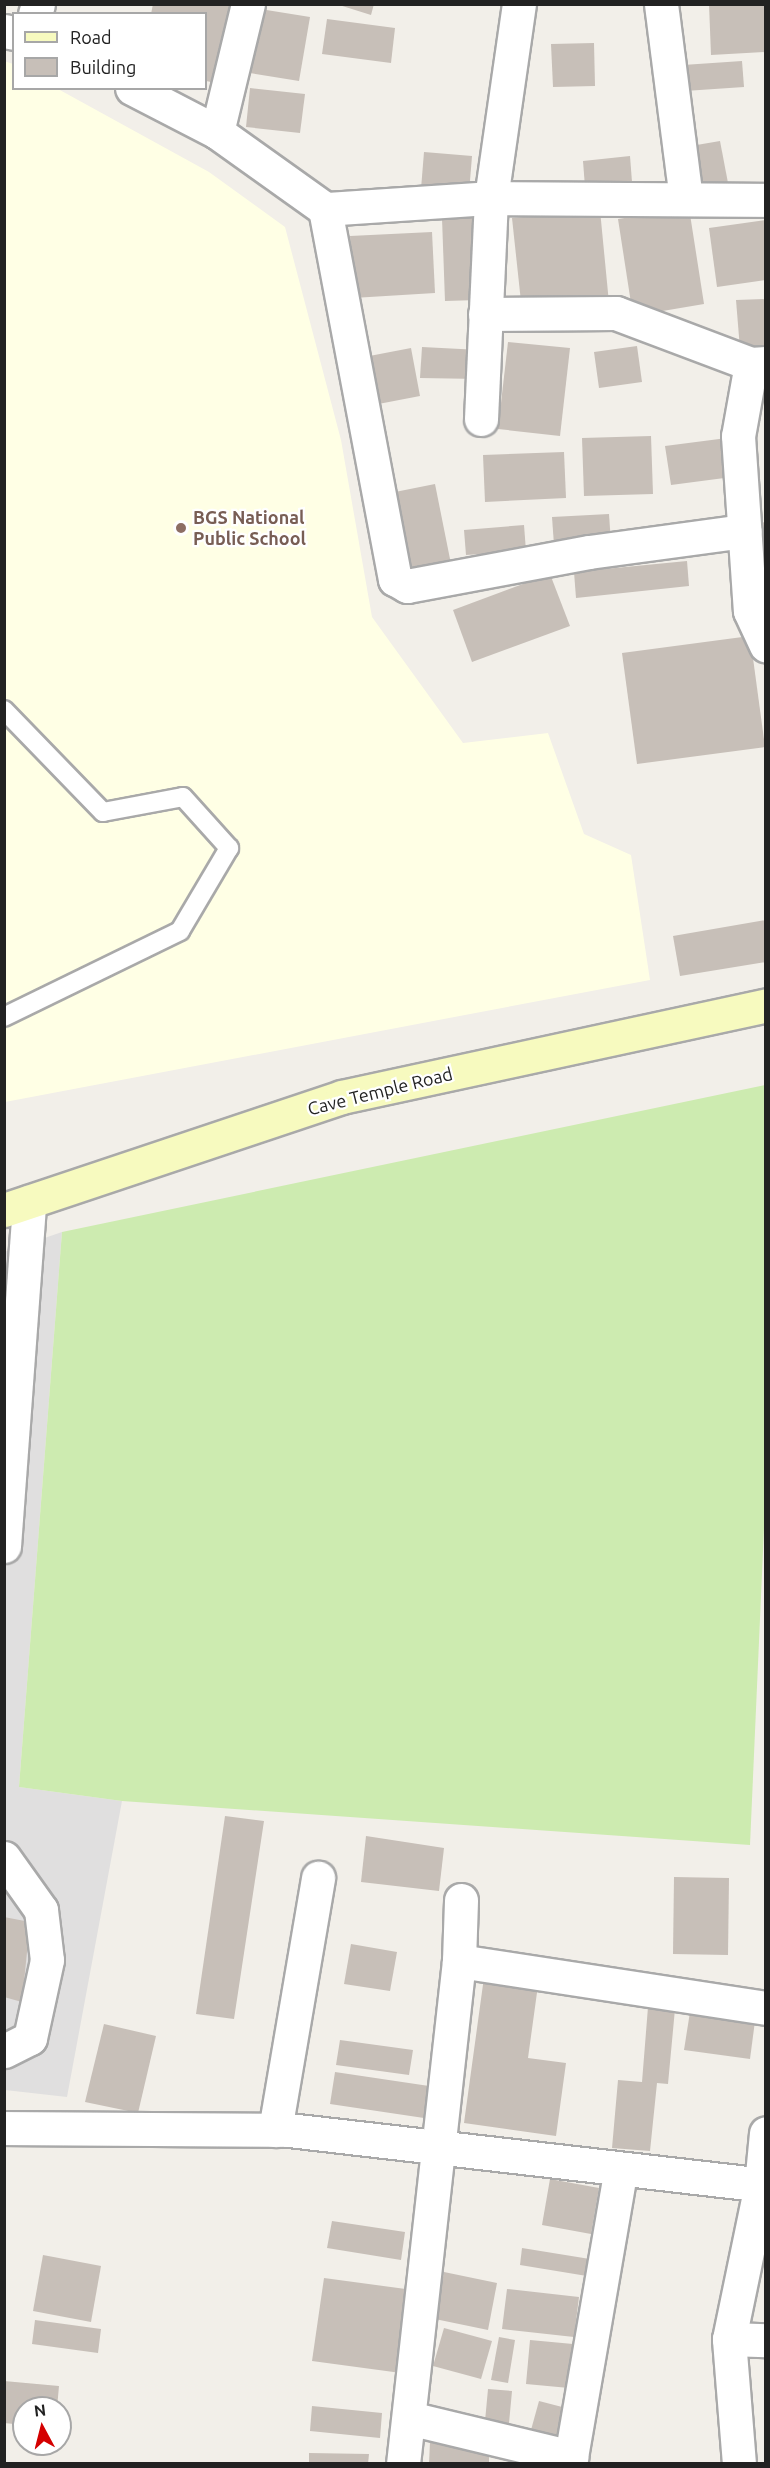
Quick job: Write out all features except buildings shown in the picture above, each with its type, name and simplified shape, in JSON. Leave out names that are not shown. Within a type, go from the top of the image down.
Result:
[{"type":"main road","name":"Cave Temple Road","points":[[17,1206],[342,1097],[765,1005]]},
{"type":"street","points":[[217,132],[248,4]]},
{"type":"street","points":[[481,419],[491,198],[519,4]]},
{"type":"street","points":[[661,4],[686,198]]},
{"type":"street","points":[[136,90],[217,132],[325,209],[491,198],[765,200]]},
{"type":"street","points":[[325,209],[395,579],[407,586],[666,540],[745,531]]},
{"type":"street","points":[[485,314],[615,313],[758,364],[738,436],[750,611],[765,645]]},
{"type":"street","points":[[4,1546],[17,1206]]},
{"type":"street","points":[[4,1858],[41,1910],[47,1960],[30,2038],[4,2051]]},
{"type":"street","points":[[275,2130],[318,1878]]},
{"type":"street","points":[[403,2463],[459,1961],[461,1900]]},
{"type":"street","points":[[459,1961],[765,2008]]},
{"type":"street","points":[[5,2133],[275,2130],[439,2152],[763,2185]]},
{"type":"street","points":[[739,2463],[729,2339],[763,2185],[765,2133]]},
{"type":"street","points":[[409,2418],[534,2456],[571,2457],[621,2169]]},
{"type":"street","points":[[729,2339],[765,2340]]},
{"type":"lane","points":[[4,710],[103,812],[183,797],[229,848],[180,931],[4,1017]]},
{"type":"shaded area","name":"BGS National Public School","points":[[4,61],[12,64],[12,90],[60,90],[209,172],[285,227],[341,440],[372,617],[463,743],[548,733],[584,834],[631,855],[650,980],[5,1102]]},
{"type":"shaded area","points":[[62,1232],[19,1787],[122,1801],[67,2097],[5,2090],[4,1252]]},
{"type":"green space","points":[[765,1085],[766,1483],[750,1845],[122,1801],[19,1787],[62,1232]]},
{"type":"place","name":"BGS National Public School","points":[[181,528]]}]
